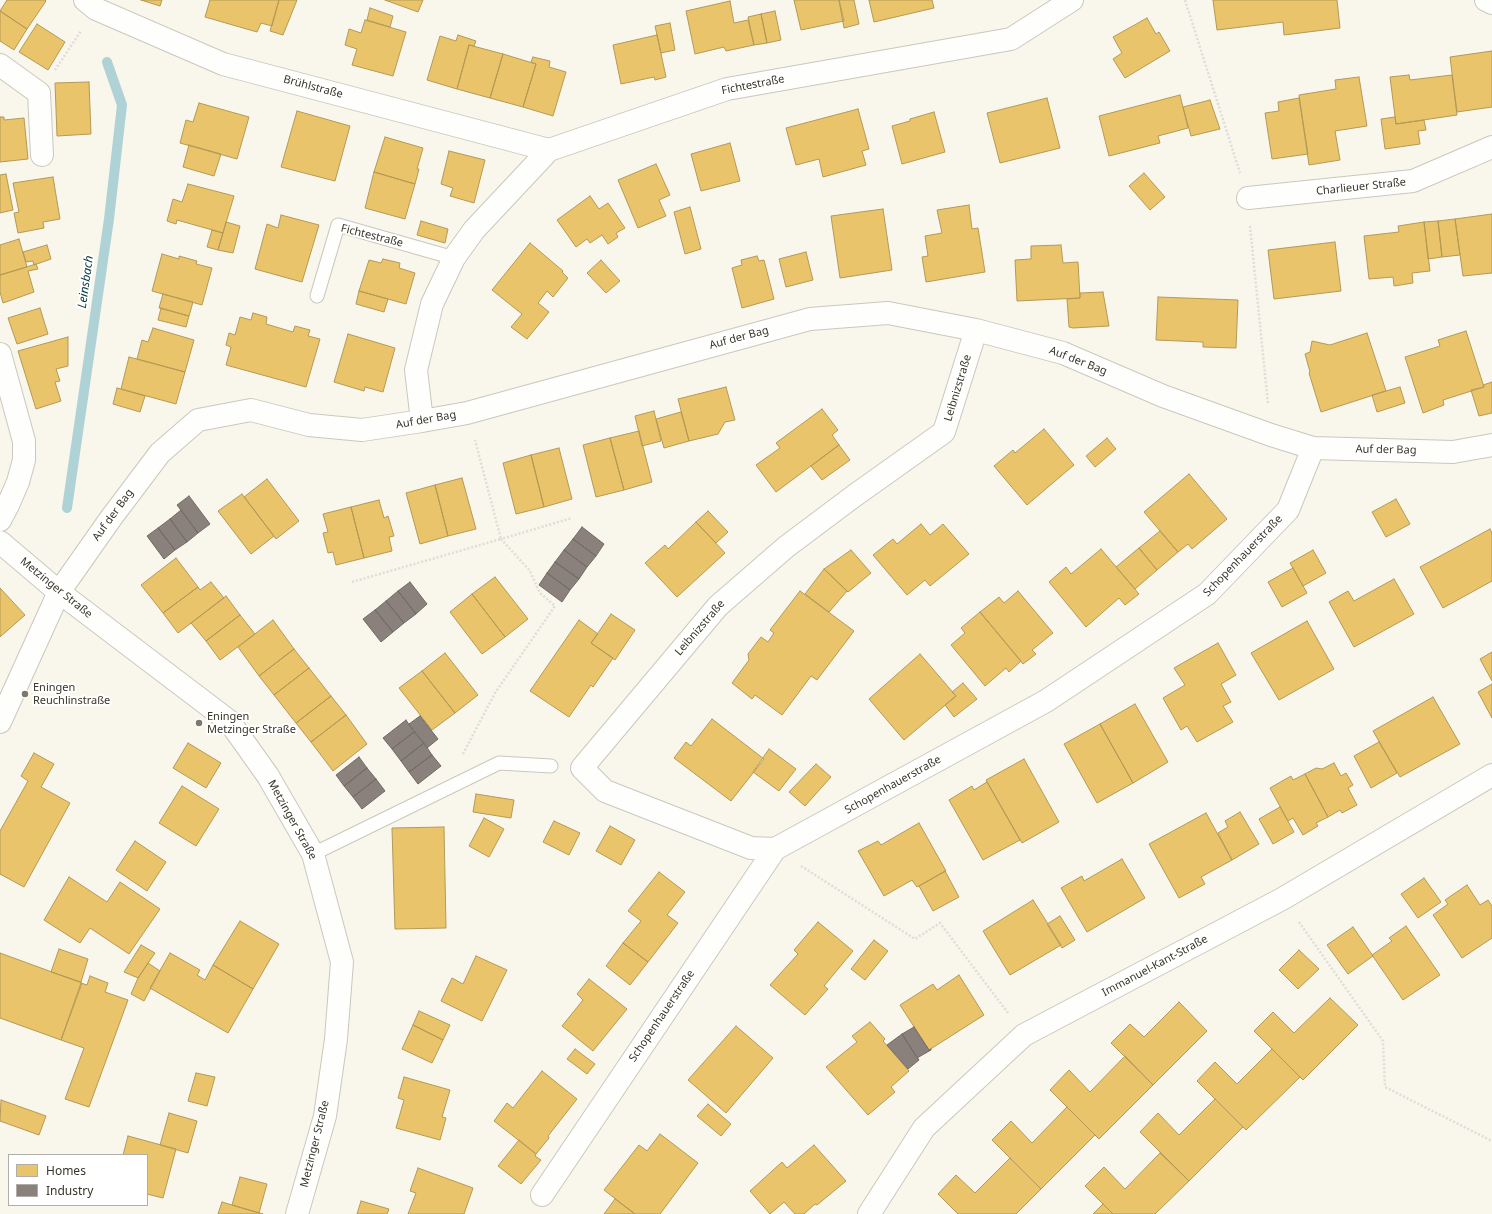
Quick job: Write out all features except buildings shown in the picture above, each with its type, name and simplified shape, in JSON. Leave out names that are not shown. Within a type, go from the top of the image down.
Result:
[{"type":"street","name":"Fichtestraße","points":[[422,421],[416,370],[432,304],[454,258],[474,230],[550,150],[727,89],[1010,39],[1072,0]]},
{"type":"street","points":[[1486,0],[1492,3]]},
{"type":"street","name":"Brühlstraße","points":[[91,5],[223,64],[550,150]]},
{"type":"street","points":[[0,65],[39,93],[42,155]]},
{"type":"street","name":"Charlieuer Straße","points":[[1248,198],[1413,181],[1492,148]]},
{"type":"street","name":"Auf der Bag","points":[[0,722],[59,592],[111,518],[160,453],[198,420],[250,410],[309,425],[362,430],[422,421],[467,412],[810,319],[888,314],[976,330],[1063,353],[1163,396],[1271,435],[1313,448],[1453,452],[1492,445]]},
{"type":"street","name":"Leibnizstraße","points":[[775,849],[751,848],[605,791],[582,768],[718,606],[786,547],[854,496],[944,432],[976,330]]},
{"type":"street","points":[[0,354],[24,441],[24,460],[18,482],[0,520]]},
{"type":"street","name":"Schopenhauerstraße","points":[[542,1194],[775,849],[1046,701],[1207,594],[1288,510],[1313,448]]},
{"type":"street","name":"Metzinger Straße","points":[[0,542],[59,592],[229,721],[268,776],[313,854],[342,962],[336,1039],[324,1116],[298,1214]]},
{"type":"street","name":"Immanuel-Kant-Straße","points":[[869,1214],[924,1128],[1024,1035],[1282,899],[1492,775]]},
{"type":"lane","name":"Fichtestraße","points":[[317,296],[338,225],[454,258]]},
{"type":"lane","points":[[313,854],[499,762],[551,766]]},
{"type":"path","points":[[1185,0],[1248,198],[1271,435]]},
{"type":"path","points":[[39,93],[91,5]]},
{"type":"path","points":[[461,782],[460,760],[495,692],[554,606],[540,593],[530,571],[501,539],[467,412]]},
{"type":"path","points":[[352,582],[572,518]]},
{"type":"path","points":[[775,849],[915,939],[940,923],[1024,1035]]},
{"type":"path","points":[[1282,899],[1383,1041],[1385,1087],[1492,1141]]},
{"type":"waterway","name":"Leinsbach","points":[[67,508],[109,219],[122,105],[107,62]]},
{"type":"place","name":"Eningen Reuchlinstraße","points":[[25,694]]},
{"type":"place","name":"Eningen Metzinger Straße","points":[[199,723]]}]
